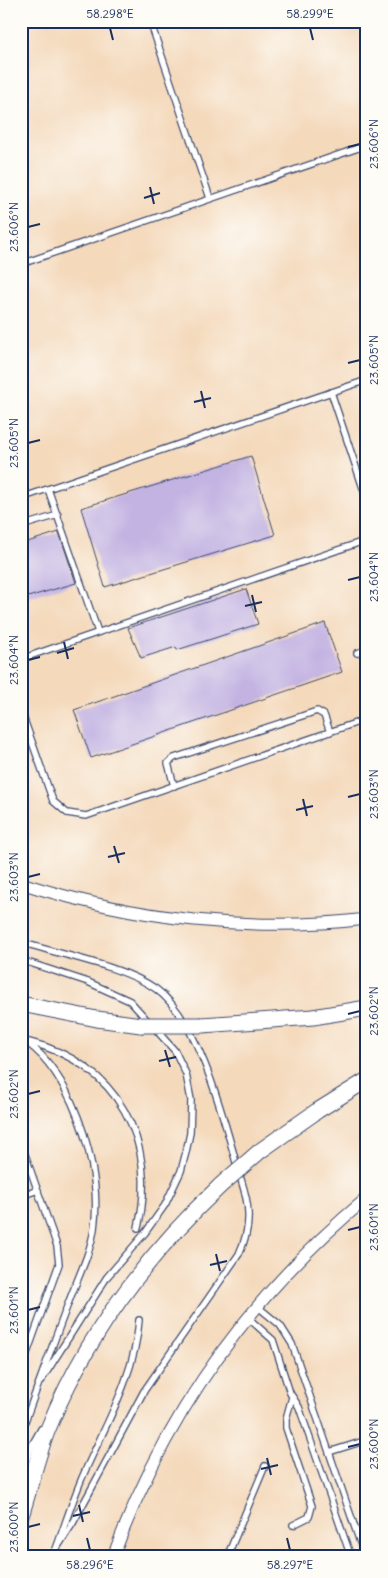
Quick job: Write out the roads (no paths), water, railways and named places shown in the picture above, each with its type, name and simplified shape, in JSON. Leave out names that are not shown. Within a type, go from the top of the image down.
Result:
[{"type":"street","points":[[21,883],[113,907],[202,920],[281,924],[367,919]]},
{"type":"street","points":[[21,1004],[96,1020],[141,1025],[202,1026],[294,1019],[367,1008]]},
{"type":"street","points":[[21,1516],[48,1430],[58,1407],[84,1355],[120,1298],[167,1239],[221,1185],[260,1151],[316,1111],[367,1080]]},
{"type":"street","points":[[113,1557],[172,1427],[210,1367],[256,1306],[311,1246],[367,1198]]},
{"type":"lane","points":[[150,21],[210,198]]},
{"type":"lane","points":[[21,264],[367,145]]},
{"type":"lane","points":[[21,498],[367,380]]},
{"type":"lane","points":[[331,392],[367,500]]},
{"type":"lane","points":[[48,489],[98,632]]},
{"type":"lane","points":[[21,526],[58,515]]},
{"type":"lane","points":[[21,659],[367,540]]},
{"type":"lane","points":[[357,653],[367,650]]},
{"type":"lane","points":[[21,711],[53,801],[67,813],[86,816],[367,720]]},
{"type":"lane","points":[[174,786],[168,763],[174,758],[317,711],[324,715],[330,732]]},
{"type":"lane","points":[[21,942],[131,976],[154,988],[174,1004],[203,1058],[232,1146],[248,1214],[247,1230],[239,1254],[144,1391],[73,1523],[54,1554]]},
{"type":"lane","points":[[21,960],[95,984],[130,1000],[175,1050],[186,1074],[191,1100],[190,1133],[186,1152],[181,1171],[165,1205],[146,1232],[107,1277],[41,1381]]},
{"type":"lane","points":[[21,1432],[92,1242],[95,1203],[91,1161],[75,1109],[58,1077],[40,1053],[24,1040]]},
{"type":"lane","points":[[24,1040],[60,1052],[89,1070],[102,1082],[124,1110],[138,1142],[143,1167],[144,1194],[138,1228]]},
{"type":"lane","points":[[21,1143],[57,1246],[59,1264],[21,1370]]},
{"type":"lane","points":[[21,1196],[38,1190]]},
{"type":"lane","points":[[256,1306],[275,1319],[289,1337],[365,1557]]},
{"type":"lane","points":[[247,1317],[272,1340],[292,1397],[300,1411],[351,1557]]},
{"type":"lane","points":[[54,1554],[63,1523],[126,1378],[135,1350],[139,1320]]},
{"type":"lane","points":[[292,1397],[286,1425],[312,1506],[309,1517],[293,1525]]},
{"type":"lane","points":[[21,1475],[39,1432],[58,1407]]},
{"type":"lane","points":[[329,1452],[367,1440]]},
{"type":"lane","points":[[227,1557],[265,1466]]}]
